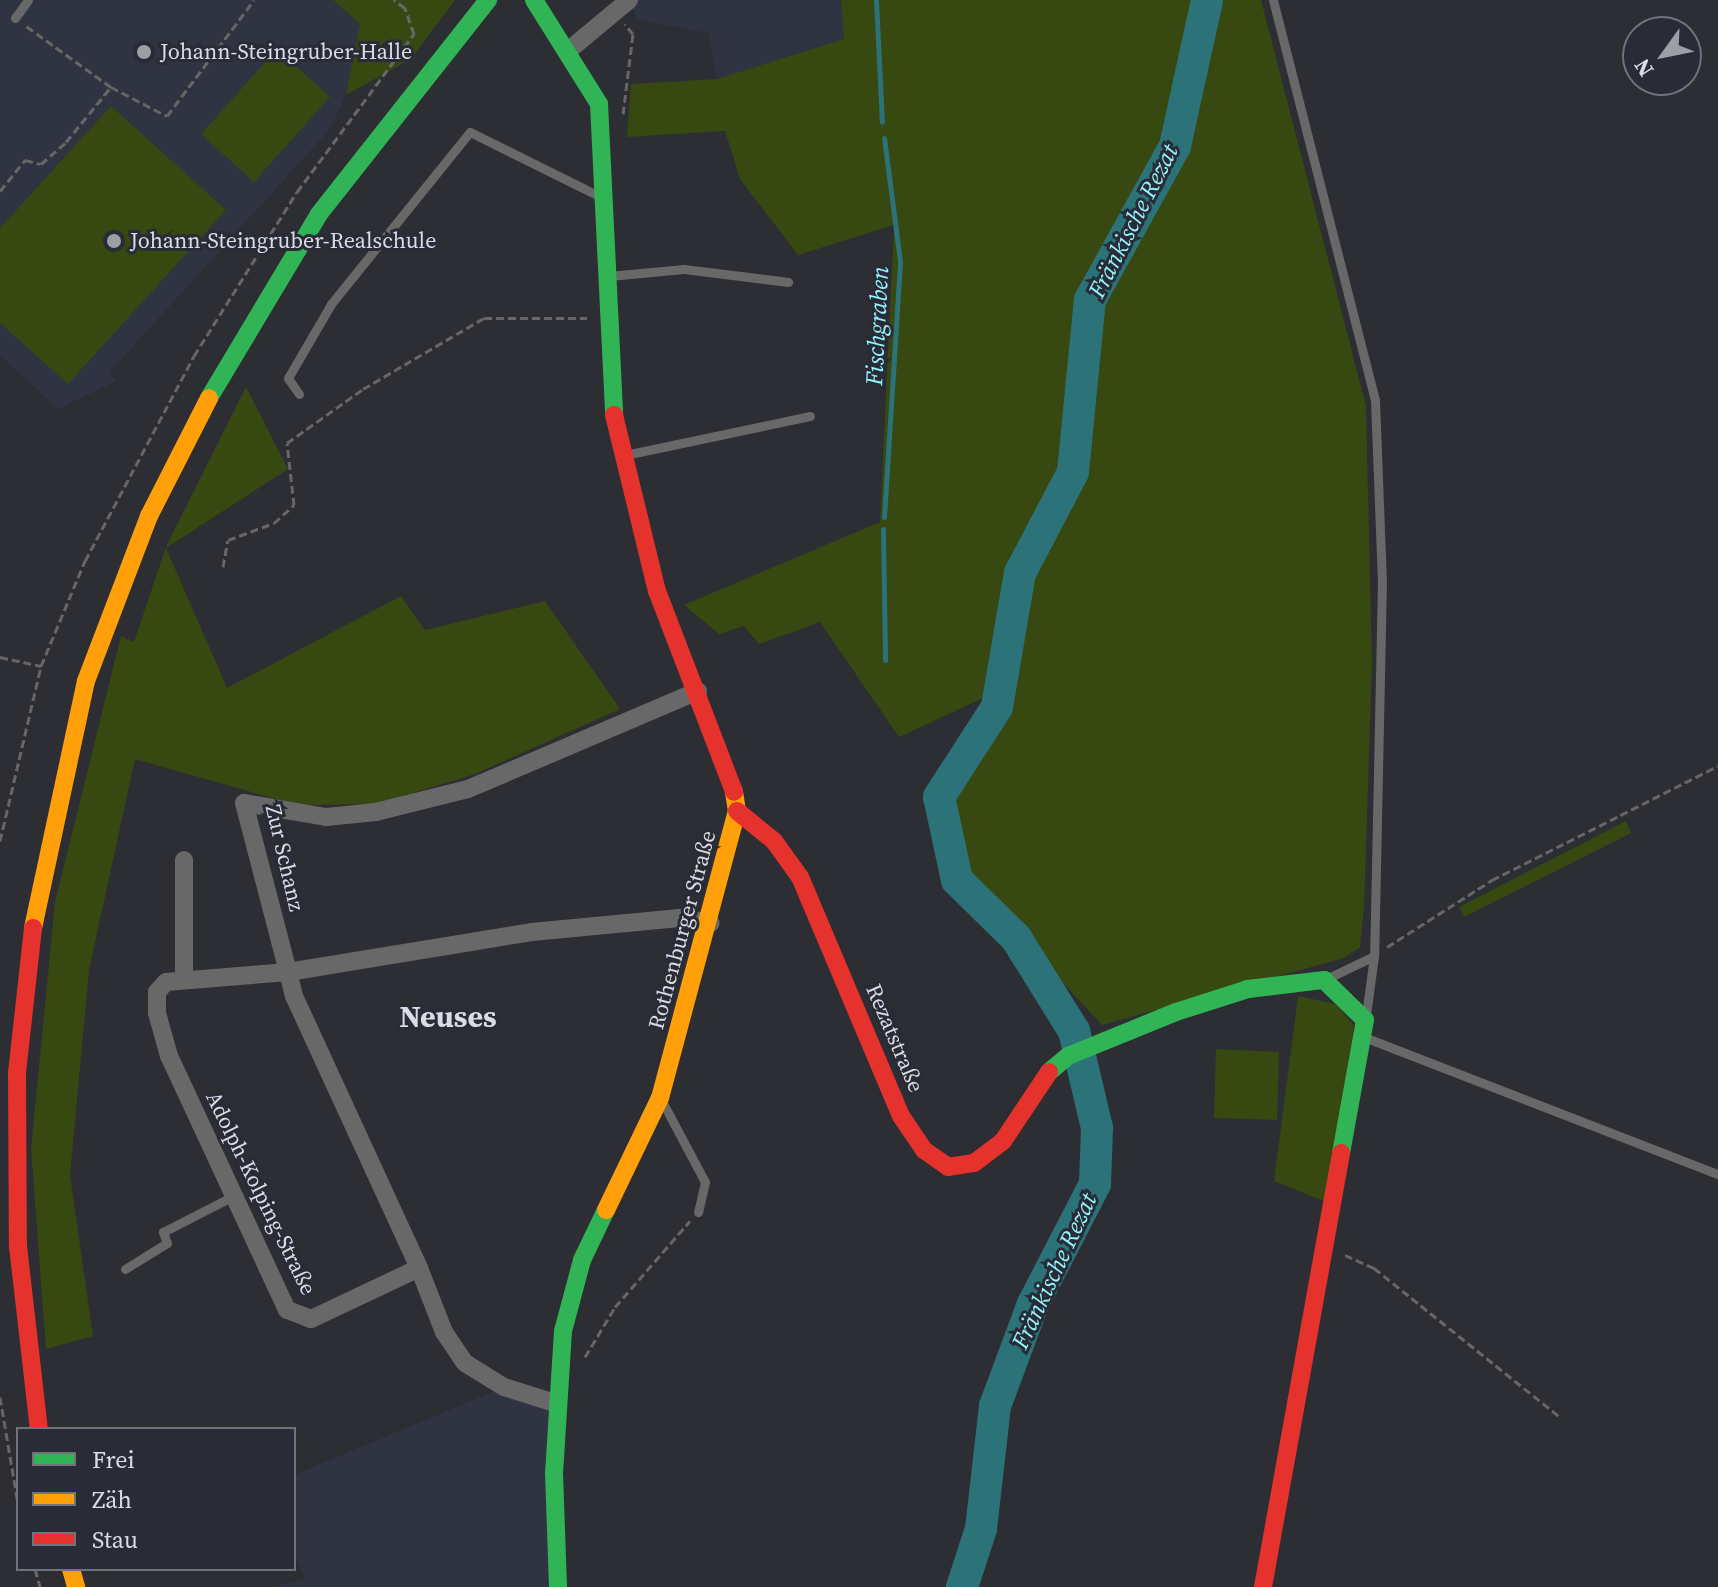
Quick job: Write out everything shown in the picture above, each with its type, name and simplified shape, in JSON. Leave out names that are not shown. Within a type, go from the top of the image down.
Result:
[{"type":"street","points":[[39,1427],[18,1246],[17,1074],[38,884],[86,681],[149,516],[235,345],[319,214],[488,0]]},
{"type":"street","name":"Rothenburger Straße","points":[[534,0],[569,50],[599,104],[605,199],[606,319],[621,456],[657,591],[732,773],[737,811],[711,923],[660,1098],[582,1260],[563,1331],[555,1403],[558,1587]]},
{"type":"street","points":[[569,50],[629,0]]},
{"type":"street","name":"Zur Schanz","points":[[288,972],[244,803],[326,817],[376,812],[468,789],[698,691]]},
{"type":"street","name":"Rezatstraße","points":[[737,811],[774,841],[800,877],[901,1116],[924,1150],[948,1167],[974,1163],[1003,1141],[1039,1081],[1068,1056],[1115,1034],[1248,989],[1324,980]]},
{"type":"street","points":[[184,860],[184,976],[288,972],[532,932],[679,918],[711,923]]},
{"type":"street","points":[[288,972],[419,1268],[465,1363],[504,1387],[555,1403]]},
{"type":"street","name":"Adolph-Kolping-Straße","points":[[184,976],[157,992],[157,1013],[233,1196],[287,1310],[311,1319],[419,1268]]},
{"type":"street","points":[[1263,1587],[1327,1247],[1364,1028],[1324,980]]},
{"type":"lane","points":[[15,18],[28,0]]},
{"type":"lane","points":[[1273,0],[1375,400],[1382,581],[1374,956],[1364,1028],[1718,1174]]},
{"type":"lane","points":[[299,394],[288,378],[331,304],[470,132],[605,199]]},
{"type":"lane","points":[[605,276],[684,269],[788,282]]},
{"type":"lane","points":[[621,456],[810,416]]},
{"type":"lane","points":[[1324,980],[1374,956]]},
{"type":"lane","points":[[660,1098],[705,1182],[698,1212]]},
{"type":"lane","points":[[125,1269],[167,1243],[163,1232],[233,1196]]},
{"type":"path","points":[[15,18],[111,87],[167,116],[254,0]]},
{"type":"path","points":[[0,191],[25,160],[41,164],[66,142],[111,87]]},
{"type":"path","points":[[223,567],[228,540],[274,523],[294,505],[287,443],[363,389],[484,318],[606,319]]},
{"type":"path","points":[[0,657],[41,666],[0,841]]},
{"type":"path","points":[[1374,956],[1492,880],[1718,766]]},
{"type":"path","points":[[582,1372],[615,1307],[698,1212]]},
{"type":"path","points":[[1327,1247],[1374,1268],[1559,1416]]},
{"type":"path","points":[[0,1397],[16,1491]]},
{"type":"shaded area","name":"Johann-Steingruber-Realschule","points":[[0,0],[333,0],[360,24],[346,95],[331,128],[109,373],[116,381],[58,409],[0,355]]},
{"type":"shaded area","points":[[626,0],[841,0],[844,39],[717,79],[708,33],[639,20]]},
{"type":"shaded area","points":[[504,1387],[555,1403],[558,1587],[273,1587],[305,1579],[296,1558],[296,1474]]},
{"type":"green space","points":[[333,0],[455,0],[411,59],[346,95],[360,24]]},
{"type":"green space","points":[[841,0],[1261,0],[1366,406],[1372,663],[1364,908],[1360,947],[1344,958],[1102,1025],[973,886],[952,835],[951,789],[999,727],[1011,685],[899,737],[820,622],[759,644],[744,626],[719,634],[684,605],[880,522],[894,225],[798,255],[740,179],[725,131],[627,137],[631,84],[717,79],[844,39]]},
{"type":"green space","points":[[277,49],[330,97],[254,182],[201,134]]},
{"type":"green space","points":[[111,106],[226,210],[68,384],[0,323],[0,228]]},
{"type":"green space","points":[[246,387],[288,469],[166,548],[227,688],[401,596],[425,630],[545,601],[620,709],[475,774],[377,804],[297,805],[135,759],[89,970],[70,1175],[93,1336],[46,1349],[31,1149],[55,902],[121,636],[134,642],[166,547]]},
{"type":"green space","points":[[1626,821],[1631,833],[1464,917],[1459,907]]},
{"type":"green space","points":[[1298,996],[1336,1004],[1354,1026],[1326,1202],[1274,1181]]},
{"type":"green space","points":[[1216,1049],[1279,1052],[1277,1120],[1214,1118]]},
{"type":"waterway","name":"Fischgraben","points":[[876,0],[882,122]]},
{"type":"waterway","name":"Fränkische Rezat","points":[[962,1587],[981,1529],[995,1406],[1033,1304],[1095,1184],[1097,1128],[1074,1031],[1016,938],[957,880],[939,797],[997,707],[1020,573],[1073,472],[1090,300],[1175,146],[1207,0]]},
{"type":"waterway","name":"Fischgraben","points":[[884,138],[900,261],[884,517]]},
{"type":"waterway","name":"Fischgraben","points":[[883,529],[885,660]]},
{"type":"traffic: fast","points":[[209,398],[319,214],[488,0]]},
{"type":"traffic: fast","points":[[534,0],[599,104],[614,415]]},
{"type":"traffic: fast","points":[[1049,1072],[1068,1056],[1176,1012],[1248,989],[1324,980],[1365,1020],[1341,1153]]},
{"type":"traffic: fast","points":[[558,1587],[554,1474],[563,1331],[582,1260],[606,1210]]},
{"type":"traffic: slow","points":[[33,928],[86,681],[149,516],[209,398]]},
{"type":"traffic: slow","points":[[606,1210],[660,1098],[737,811],[734,792]]},
{"type":"traffic: slow","points":[[72,1571],[76,1587]]},
{"type":"traffic: jam","points":[[614,415],[657,591],[734,792]]},
{"type":"traffic: jam","points":[[737,811],[774,841],[800,877],[901,1116],[924,1150],[948,1167],[974,1163],[1003,1141],[1049,1072]]},
{"type":"traffic: jam","points":[[33,928],[17,1074],[18,1246],[39,1427]]},
{"type":"traffic: jam","points":[[1263,1587],[1341,1153]]},
{"type":"place","name":"Johann-Steingruber-Halle","points":[[144,52]]},
{"type":"place","name":"Johann-Steingruber-Realschule","points":[[114,241]]},
{"type":"district","name":"Neuses","points":[[448,1017]]}]
